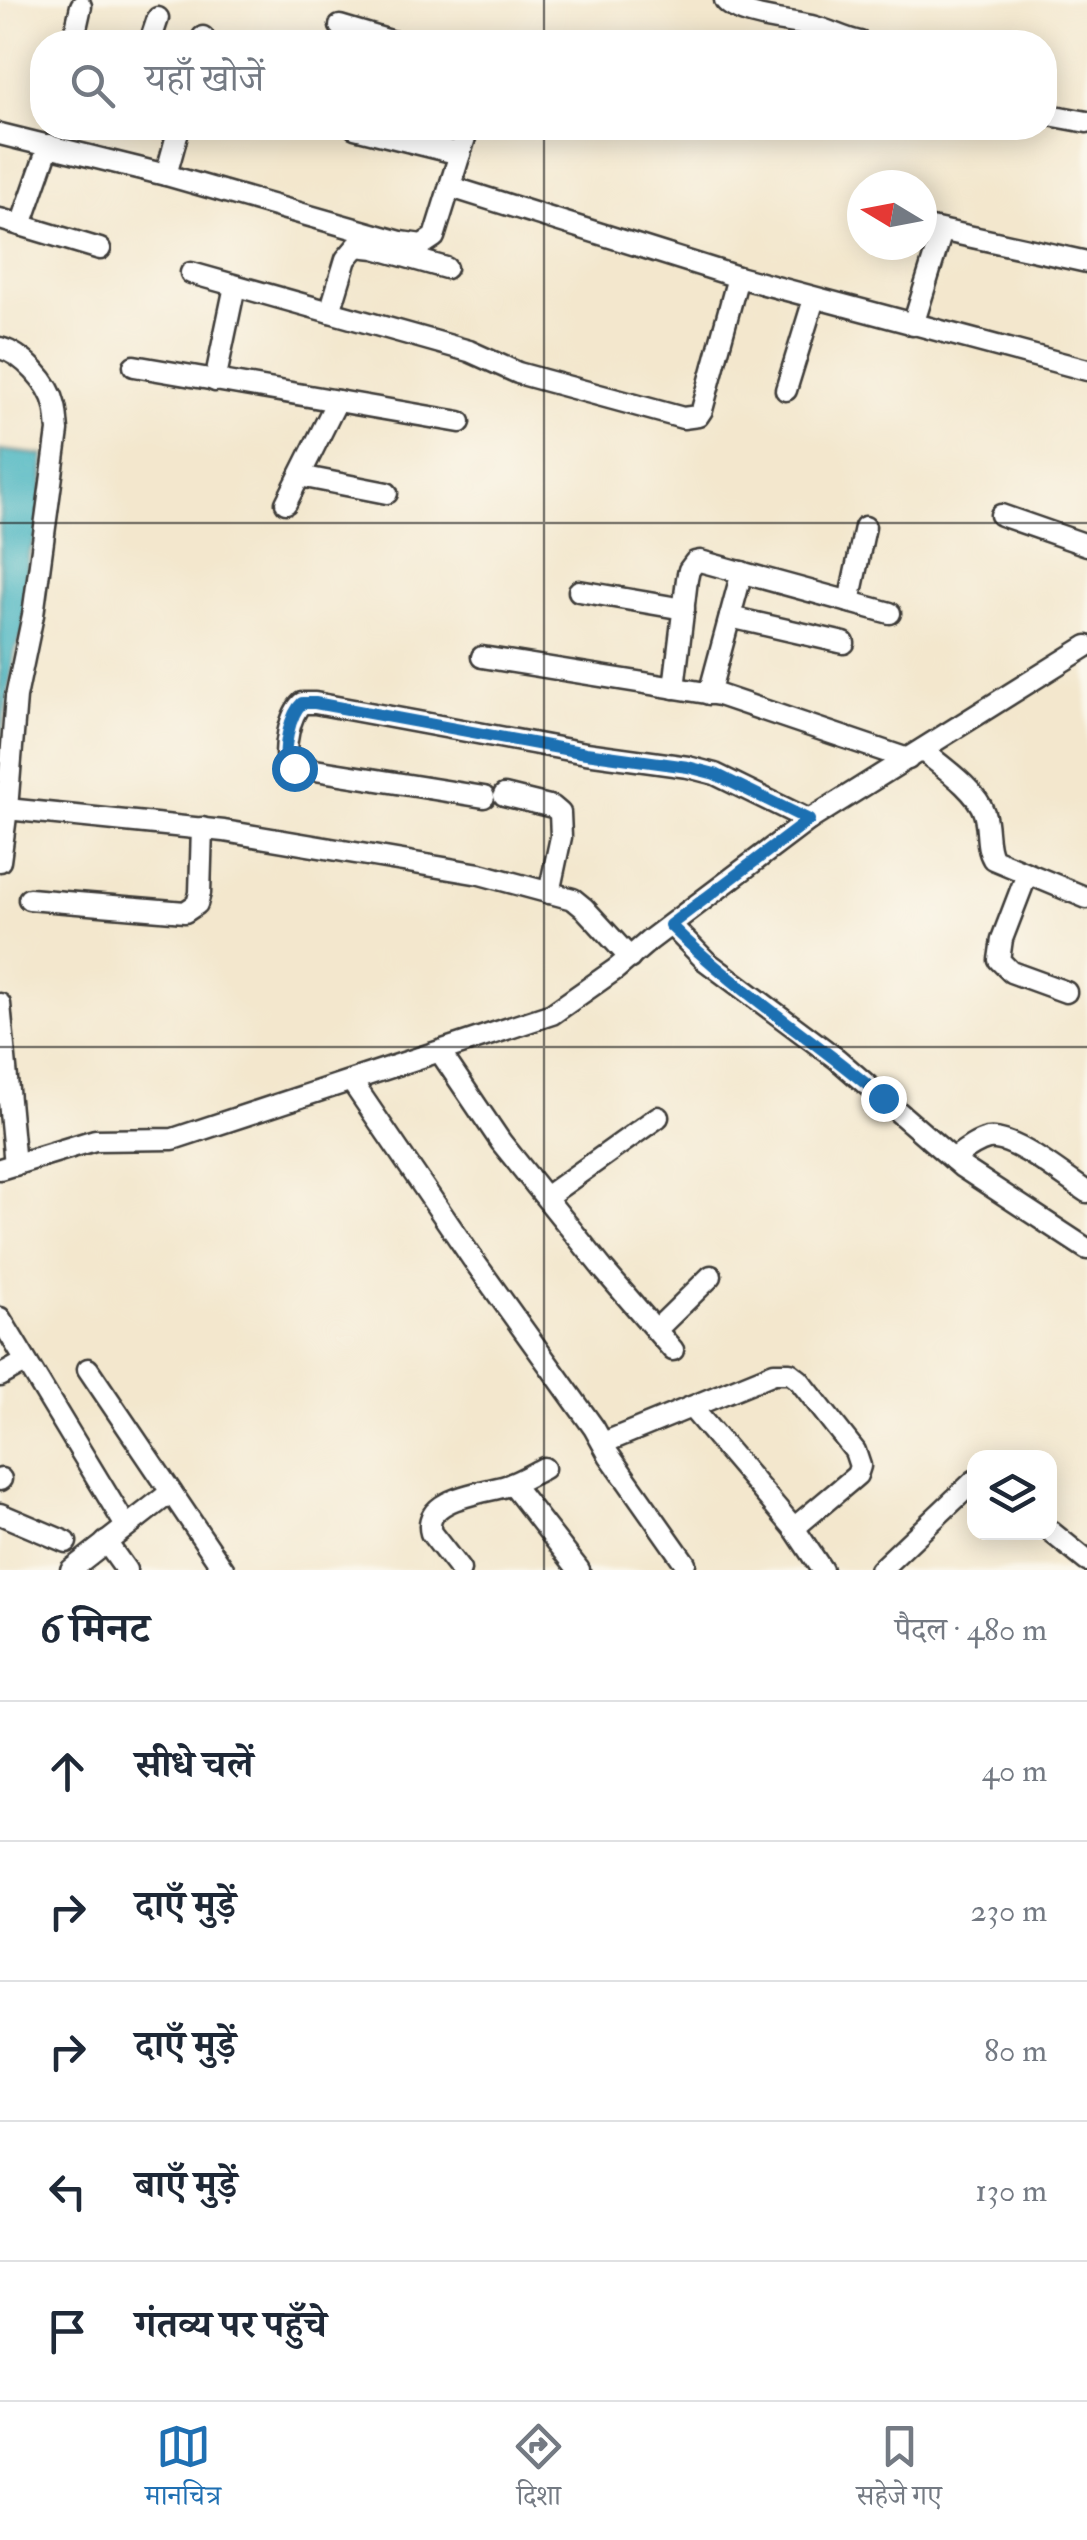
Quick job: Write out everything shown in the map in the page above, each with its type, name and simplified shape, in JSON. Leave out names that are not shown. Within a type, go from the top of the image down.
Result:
[{"type":"street","points":[[725,0],[742,12],[826,30]]},
{"type":"street","points":[[75,30],[80,6]]},
{"type":"street","points":[[154,30],[158,18]]},
{"type":"street","points":[[340,26],[354,30]]},
{"type":"street","points":[[1057,116],[1087,122]]},
{"type":"street","points":[[0,134],[166,175],[414,245],[434,237],[464,140]]},
{"type":"street","points":[[166,175],[176,140]]},
{"type":"street","points":[[404,140],[460,154]]},
{"type":"street","points":[[21,225],[49,145]]},
{"type":"street","points":[[450,186],[814,299],[1087,370]]},
{"type":"street","points":[[0,218],[100,249]]},
{"type":"street","points":[[937,229],[1087,262]]},
{"type":"street","points":[[330,312],[346,260],[357,246],[446,268]]},
{"type":"street","points":[[914,325],[926,260]]},
{"type":"street","points":[[192,273],[470,351],[518,373],[672,416],[692,418],[702,410],[738,277]]},
{"type":"street","points":[[215,381],[235,286]]},
{"type":"street","points":[[786,390],[814,299]]},
{"type":"street","points":[[0,348],[20,357],[41,380],[54,402],[58,431],[34,615],[16,697],[0,861]]},
{"type":"street","points":[[134,366],[460,422]]},
{"type":"street","points":[[286,504],[337,401]]},
{"type":"street","points":[[300,476],[387,493]]},
{"type":"street","points":[[1001,515],[1087,546]]},
{"type":"street","points":[[849,602],[865,527]]},
{"type":"street","points":[[674,688],[689,570],[695,562],[890,613]]},
{"type":"street","points":[[709,694],[742,572]]},
{"type":"street","points":[[578,591],[684,609]]},
{"type":"street","points":[[730,617],[844,644]]},
{"type":"street","points":[[0,1004],[7,1167],[94,1140],[173,1139],[352,1082],[552,1014],[809,820],[1087,646]]},
{"type":"street","points":[[482,658],[709,694],[915,754],[981,805],[989,852],[994,859],[1087,898]]},
{"type":"street","points":[[550,892],[561,836],[560,812],[553,807],[290,766],[285,756],[294,712],[302,703],[315,703],[586,753],[688,767],[715,774],[809,820]]},
{"type":"street","points":[[7,809],[202,828],[480,874],[573,900],[630,958]]},
{"type":"street","points":[[29,899],[169,912],[192,910],[200,892],[202,828]]},
{"type":"street","points":[[1027,874],[1002,939],[999,960],[1011,972],[1066,992]]},
{"type":"street","points":[[670,925],[706,960],[838,1058],[953,1160],[1087,1249]]},
{"type":"street","points":[[440,1052],[501,1142],[673,1350]]},
{"type":"street","points":[[352,1082],[686,1563]]},
{"type":"street","points":[[546,1198],[658,1117]]},
{"type":"street","points":[[953,1160],[972,1145],[997,1139],[1025,1151],[1087,1192]]},
{"type":"street","points":[[656,1330],[711,1276]]},
{"type":"street","points":[[0,1318],[126,1526]]},
{"type":"street","points":[[0,1376],[25,1362]]},
{"type":"street","points":[[88,1369],[224,1570]]},
{"type":"street","points":[[603,1443],[774,1373],[790,1374],[799,1380],[855,1451],[860,1466],[857,1475],[794,1528]]},
{"type":"street","points":[[692,1407],[794,1528],[822,1570]]},
{"type":"street","points":[[460,1570],[431,1533],[433,1514],[459,1496],[512,1484],[544,1468]]},
{"type":"street","points":[[512,1484],[579,1570]]},
{"type":"street","points":[[880,1570],[967,1488]]},
{"type":"street","points":[[71,1570],[170,1492]]},
{"type":"street","points":[[0,1514],[66,1542]]},
{"type":"street","points":[[1057,1537],[1087,1561]]},
{"type":"street","points":[[106,1542],[126,1570]]},
{"type":"water","points":[[0,450],[44,455],[42,525],[29,554],[24,632],[15,650],[0,750]]},
{"type":"route","points":[[294,768],[285,761],[294,712],[302,703],[315,703],[586,753],[688,767],[715,774],[809,820],[670,925],[706,960],[838,1058],[883,1098]]}]
